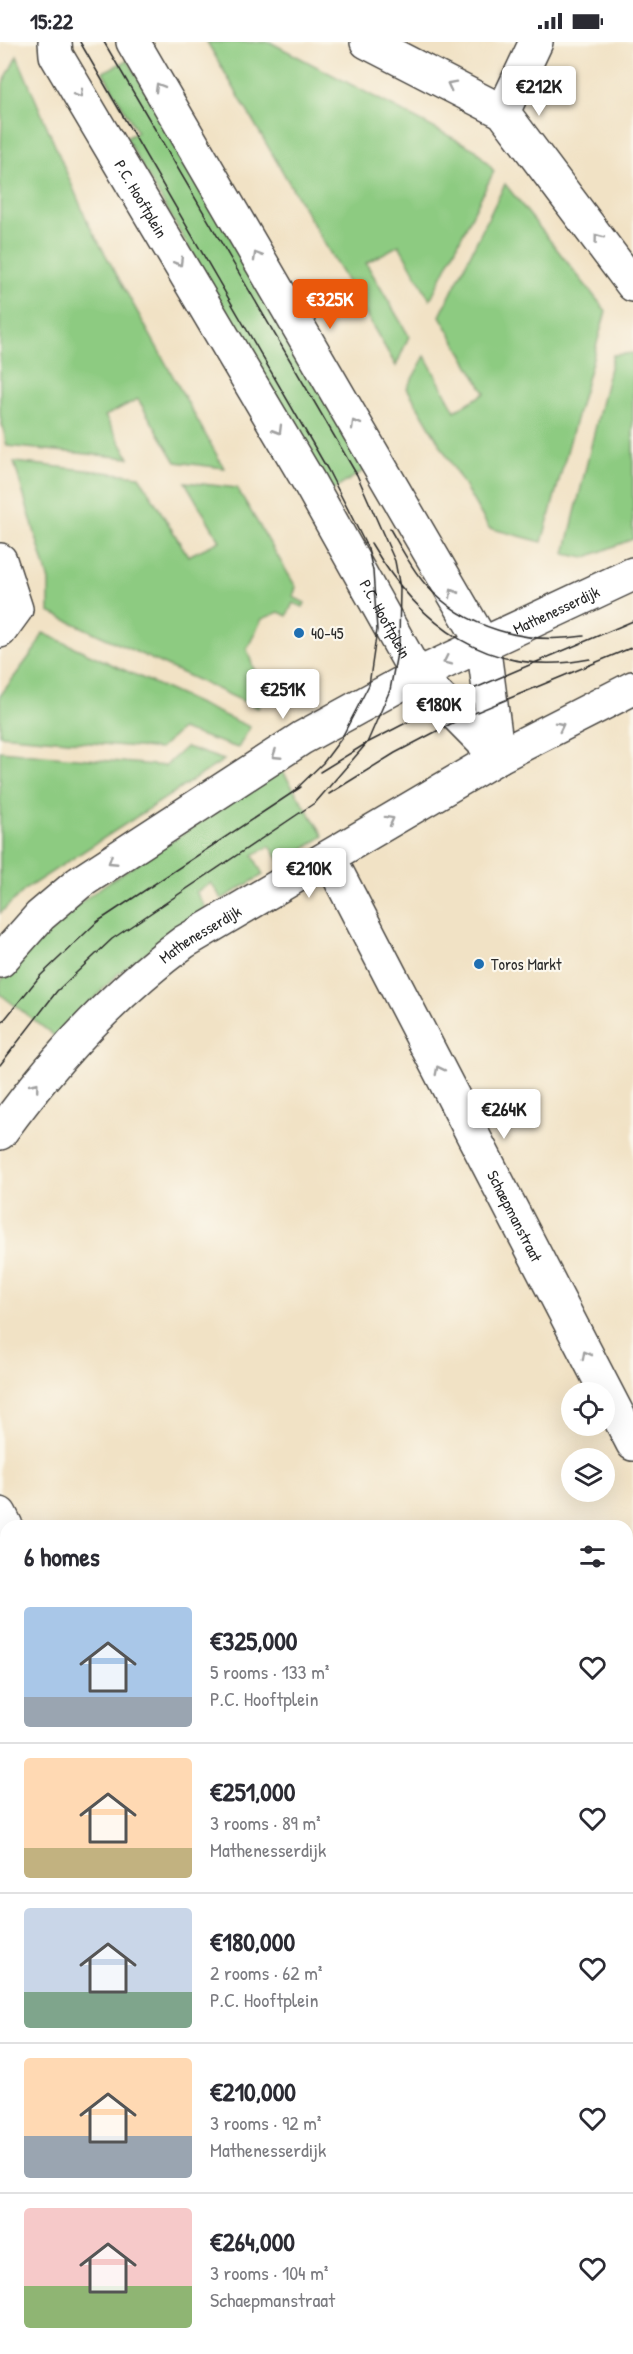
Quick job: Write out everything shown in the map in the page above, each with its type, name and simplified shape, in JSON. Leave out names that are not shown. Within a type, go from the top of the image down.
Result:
[{"type":"street","name":"P.C. Hooftplein","points":[[56,42],[56,55],[309,482],[417,675],[498,757]]},
{"type":"street","points":[[133,42],[483,644],[498,757]]},
{"type":"street","points":[[367,42],[503,112],[633,285]]},
{"type":"street","points":[[503,112],[536,42]]},
{"type":"street","points":[[0,560],[16,609],[0,631]]},
{"type":"street","name":"Mathenesserdijk","points":[[0,962],[40,916],[79,883],[302,738],[417,675],[633,574]]},
{"type":"street","name":"Mathenesserdijk","points":[[0,1133],[74,1040],[138,977],[214,923],[330,859],[371,831],[498,757],[633,688]]},
{"type":"street","name":"Schaepmanstraat","points":[[330,859],[633,1444]]},
{"type":"green space","points":[[207,42],[270,42],[476,150],[494,171],[430,300],[399,245],[366,263],[409,336],[396,366]]},
{"type":"green space","points":[[17,56],[88,223],[224,468],[176,462],[138,399],[105,416],[129,458],[7,446],[0,415],[0,183],[3,83]]},
{"type":"green space","points":[[128,60],[365,470],[330,492],[126,138],[137,132],[103,72]]},
{"type":"green space","points":[[505,184],[606,311],[542,542],[489,528],[407,388],[425,356],[455,411],[485,393],[440,316]]},
{"type":"green space","points":[[633,353],[633,539],[584,558],[565,554],[613,355]]},
{"type":"green space","points":[[14,462],[139,476],[188,556],[220,541],[185,482],[237,488],[296,587],[293,597],[305,603],[303,607],[293,603],[287,616],[279,612],[262,619],[247,649],[254,670],[261,674],[259,680],[268,685],[258,708],[49,612],[49,581]]},
{"type":"green space","points":[[43,633],[250,727],[238,748],[181,729],[160,749],[0,735],[0,696],[35,649]]},
{"type":"green space","points":[[186,747],[224,760],[27,888],[0,913],[0,751],[165,766]]},
{"type":"green space","points":[[281,769],[324,836],[281,863],[270,846],[253,855],[263,875],[222,899],[211,883],[196,892],[206,908],[118,974],[56,1037],[0,994],[0,982],[28,948],[58,919],[107,883]]},
{"type":"tram line","points":[[80,42],[328,470],[368,549],[373,571],[377,630],[369,685],[341,739],[323,763],[294,791]]},
{"type":"tram line","points":[[0,1065],[57,991],[112,939],[316,802],[367,743],[390,690],[399,643],[400,588],[395,561],[357,475],[104,42]]},
{"type":"tram line","points":[[390,529],[425,584],[441,600],[478,623],[498,630],[541,638],[584,636]]},
{"type":"tram line","points":[[371,543],[390,573],[412,599],[435,621],[461,640],[489,653],[520,661],[553,663],[590,659]]},
{"type":"tram line","points":[[320,772],[367,743],[466,692],[633,621]]},
{"type":"tram line","points":[[329,794],[395,753],[460,719],[633,647]]},
{"type":"tram line","points":[[0,1025],[40,976],[97,922],[301,787]]},
{"type":"place","name":"40-45","points":[[299,633]]},
{"type":"place","name":"Toros Markt","points":[[479,964]]}]
